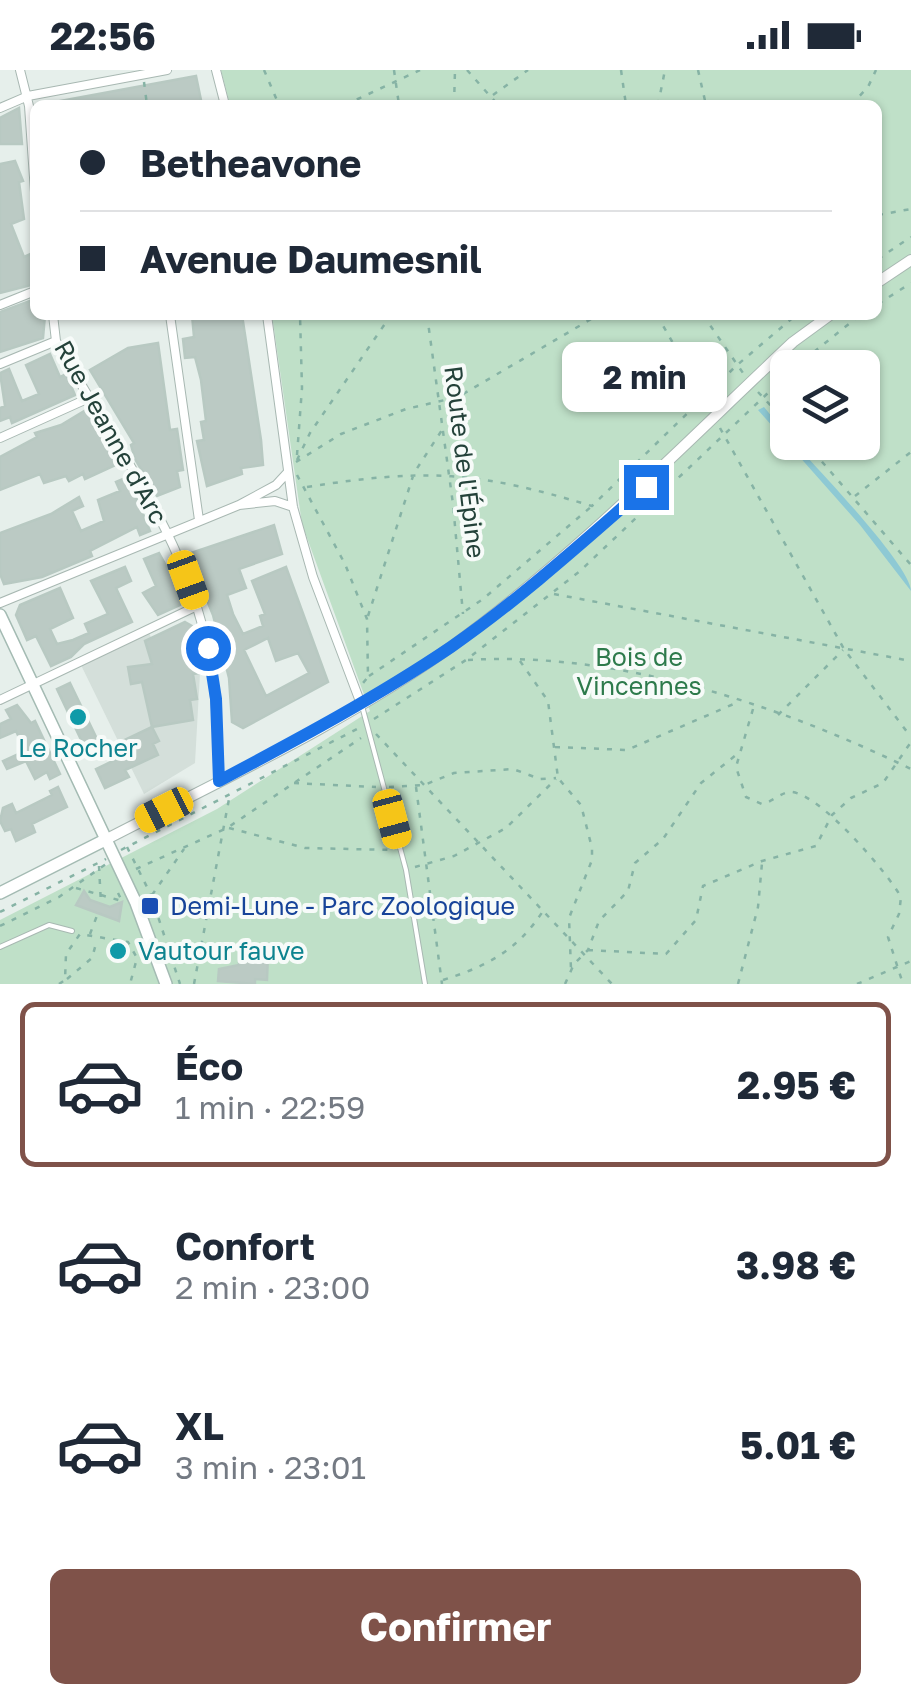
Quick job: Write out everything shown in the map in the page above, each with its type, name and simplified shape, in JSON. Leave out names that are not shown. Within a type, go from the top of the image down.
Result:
[{"type":"main road","points":[[0,615],[136,903],[166,984]]},
{"type":"main road","points":[[0,893],[105,840]]},
{"type":"street","points":[[20,70],[28,96],[30,126]]},
{"type":"street","points":[[0,108],[28,96],[167,70]]},
{"type":"street","points":[[216,70],[224,100]]},
{"type":"street","points":[[882,279],[911,260]]},
{"type":"street","points":[[0,305],[30,293]]},
{"type":"street","name":"Rue Jeanne d'Arc","points":[[53,320],[56,341],[167,533],[197,606],[213,675],[219,781]]},
{"type":"street","points":[[171,320],[199,520]]},
{"type":"street","points":[[267,320],[293,507],[313,576],[361,704]]},
{"type":"street","points":[[105,840],[361,704],[453,645],[571,554],[793,342],[823,320]]},
{"type":"street","points":[[0,364],[56,341]]},
{"type":"street","points":[[0,438],[89,398]]},
{"type":"street","points":[[0,604],[239,505],[276,485],[288,472]]},
{"type":"street","points":[[239,505],[275,500],[293,507]]},
{"type":"street","points":[[0,700],[197,606]]},
{"type":"lane","points":[[361,704],[372,731],[406,870],[425,984]]},
{"type":"lane","points":[[0,947],[49,926],[72,932]]},
{"type":"path","points":[[264,70],[275,100]]},
{"type":"path","points":[[355,100],[420,70]]},
{"type":"path","points":[[454,70],[454,100]]},
{"type":"path","points":[[467,70],[493,100]]},
{"type":"path","points":[[490,97],[528,70]]},
{"type":"path","points":[[621,70],[625,100]]},
{"type":"path","points":[[659,100],[665,70]]},
{"type":"path","points":[[698,70],[705,100]]},
{"type":"path","points":[[856,100],[876,70]]},
{"type":"path","points":[[393,71],[398,100]]},
{"type":"path","points":[[144,80],[146,100]]},
{"type":"path","points":[[882,213],[911,208]]},
{"type":"path","points":[[882,255],[911,237]]},
{"type":"path","points":[[882,301],[911,283]]},
{"type":"path","points":[[300,320],[302,388],[297,475],[367,619]]},
{"type":"path","points":[[296,461],[310,433],[388,320]]},
{"type":"path","name":"Route de l'Épine","points":[[428,320],[463,614]]},
{"type":"path","points":[[296,461],[341,434],[458,396],[589,320]]},
{"type":"path","points":[[660,320],[704,397]]},
{"type":"path","points":[[706,320],[743,374]]},
{"type":"path","points":[[360,686],[463,614],[592,506],[736,366],[790,320]]},
{"type":"path","points":[[816,350],[854,320]]},
{"type":"path","points":[[756,389],[770,406]]},
{"type":"path","points":[[180,984],[152,896],[125,848],[368,722],[466,660],[551,593],[770,391]]},
{"type":"path","points":[[588,950],[666,954],[690,932],[703,886],[762,860],[816,846],[832,815],[852,798],[883,783],[911,739],[844,650],[718,426]]},
{"type":"path","points":[[368,677],[367,619],[414,474],[443,428]]},
{"type":"path","points":[[854,497],[911,452]]},
{"type":"path","points":[[821,460],[911,565]]},
{"type":"path","points":[[306,487],[447,473],[516,483],[592,506]]},
{"type":"path","points":[[551,593],[911,661]]},
{"type":"path","points":[[454,620],[461,628]]},
{"type":"path","points":[[472,643],[478,650]]},
{"type":"path","points":[[777,715],[844,650]]},
{"type":"path","points":[[466,660],[519,659],[638,674],[754,707],[911,768]]},
{"type":"path","points":[[519,659],[548,702],[558,778],[582,805],[592,848],[592,860],[574,898],[569,938],[572,969]]},
{"type":"path","points":[[556,747],[628,750],[738,702]]},
{"type":"path","points":[[754,707],[738,754],[740,784],[754,802],[771,802],[792,792],[832,815],[901,896],[900,914],[888,936],[903,984]]},
{"type":"path","points":[[136,869],[227,828],[372,731],[612,984]]},
{"type":"path","points":[[565,984],[588,950],[599,922],[628,891],[635,864],[662,839],[701,783],[738,754]]},
{"type":"path","points":[[293,783],[424,785],[454,773],[512,769],[540,779],[558,778]]},
{"type":"path","points":[[406,870],[454,856],[519,819],[558,778]]},
{"type":"path","points":[[416,785],[442,982],[496,960],[525,939],[543,911]]},
{"type":"path","points":[[194,984],[227,828],[229,796]]},
{"type":"path","points":[[227,828],[304,848],[400,850]]},
{"type":"path","points":[[136,903],[152,896],[185,847]]},
{"type":"path","points":[[0,912],[104,860]]},
{"type":"path","points":[[738,984],[758,907],[762,860]]},
{"type":"path","points":[[98,863],[101,904]]},
{"type":"path","points":[[0,926],[74,888],[101,872],[106,864],[112,876]]},
{"type":"path","points":[[74,888],[122,901],[117,889]]},
{"type":"path","points":[[90,936],[98,913]]},
{"type":"path","points":[[66,980],[66,954],[80,934],[128,942],[137,958],[130,984]]},
{"type":"path","points":[[60,984],[92,958],[98,938]]},
{"type":"path","points":[[857,984],[911,961]]},
{"type":"shaded area","points":[[148,631],[170,677],[200,673],[195,763],[144,794],[80,663]]},
{"type":"green space","name":"Bois de Vincennes","points":[[221,70],[911,70],[911,984],[0,984],[0,920],[217,809],[370,711],[302,524],[273,320],[882,320],[882,100],[229,100]]},
{"type":"water","points":[[764,407],[770,414],[770,424],[758,410]]},
{"type":"water","points":[[802,460],[810,460],[880,540],[907,578],[911,591]]},
{"type":"building","points":[[196,76],[201,100],[65,100]]},
{"type":"building","points":[[19,108],[22,144],[0,144],[0,118]]},
{"type":"building","points":[[15,161],[23,181],[19,182],[24,219],[11,224],[24,257],[30,254],[30,285],[0,293],[0,164]]},
{"type":"building","points":[[30,301],[30,320],[45,320],[43,338],[0,352],[0,312]]},
{"type":"building","points":[[192,320],[243,320],[261,440],[263,465],[241,468],[242,474],[207,486],[197,441],[204,440],[201,422],[206,421],[201,380],[195,357],[185,358],[183,339],[194,337]]},
{"type":"building","points":[[158,343],[170,430],[177,429],[183,470],[177,471],[180,487],[157,496],[135,459],[131,445],[134,443],[90,370],[128,348]]},
{"type":"building","points":[[50,354],[60,377],[66,374],[75,395],[12,423],[10,417],[0,421],[0,408],[5,406],[0,373],[9,369],[22,401],[39,394],[26,365]]},
{"type":"building","points":[[86,410],[120,463],[85,479],[83,474],[69,481],[66,476],[44,483],[40,474],[0,490],[0,457],[37,437],[35,433],[61,425]]},
{"type":"building","points":[[128,477],[150,531],[140,535],[137,527],[90,551],[92,556],[42,577],[4,584],[0,574],[0,533],[51,514],[79,497],[83,506],[72,511],[81,531],[104,521],[98,500],[120,491],[116,482]]},
{"type":"building","points":[[274,525],[282,554],[239,569],[246,588],[227,595],[233,614],[243,634],[263,626],[260,616],[265,614],[252,581],[286,567],[328,682],[243,728],[232,722],[229,678],[213,615],[188,554]],"holes":[[[268,638],[276,661],[298,653],[309,673],[266,696],[244,650]]]},
{"type":"building","points":[[159,553],[184,598],[180,605],[158,615],[143,593],[156,586],[144,559]]},
{"type":"building","points":[[125,567],[131,581],[116,588],[132,622],[84,644],[71,657],[51,666],[36,636],[27,640],[16,615],[20,605],[60,588],[73,618],[50,629],[57,644],[73,640],[89,633],[85,624],[108,614],[91,581]]},
{"type":"building","points":[[185,622],[192,626],[200,673],[193,674],[197,699],[190,700],[193,720],[152,727],[142,682],[131,684],[128,667],[152,664],[145,641]]},
{"type":"building","name":"Le Rocher","points":[[70,683],[97,739],[84,746],[57,689]]},
{"type":"building","points":[[17,705],[31,723],[35,721],[60,774],[50,779],[47,772],[35,779],[26,761],[7,769],[3,761],[23,752],[23,746],[16,731],[0,738],[0,724],[11,719],[6,710]]},
{"type":"building","points":[[152,727],[159,741],[153,744],[158,755],[125,770],[129,777],[105,788],[96,769],[115,760],[112,746]]},
{"type":"building","points":[[58,787],[67,807],[32,824],[35,832],[16,841],[11,829],[5,831],[0,821],[3,808],[12,804],[16,813],[52,795],[50,791]]},
{"type":"building","points":[[84,891],[90,900],[110,907],[122,902],[119,921],[76,905]]},
{"type":"building","points":[[239,945],[251,946],[251,952],[268,953],[267,980],[255,979],[255,984],[218,981],[219,969],[239,965]]},
{"type":"place","name":"Le Rocher","points":[[78,717]]},
{"type":"place","name":"Demi-Lune - Parc Zoologique","points":[[150,906]]},
{"type":"place","name":"Vautour fauve","points":[[118,951]]},
{"type":"route","points":[[208,648],[216,699],[219,781],[347,712],[453,645],[571,554],[646,487]]}]
